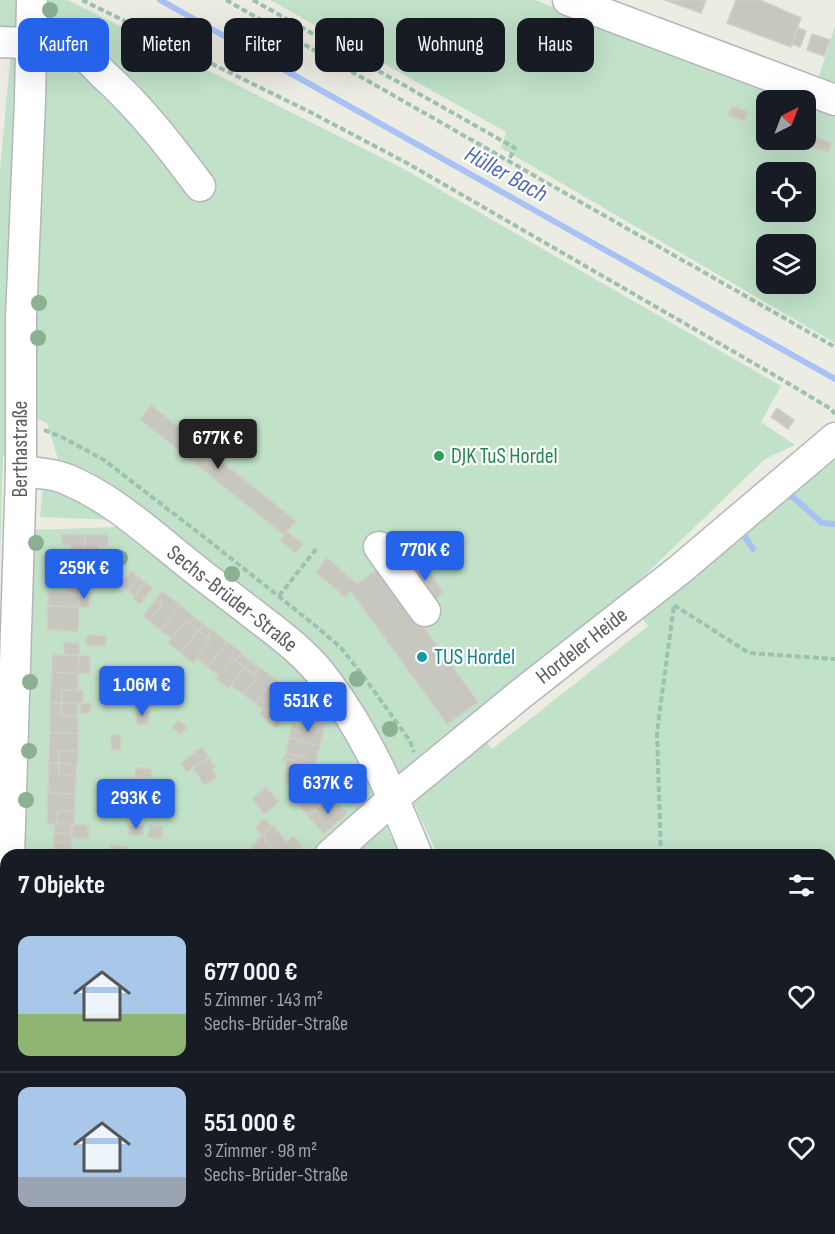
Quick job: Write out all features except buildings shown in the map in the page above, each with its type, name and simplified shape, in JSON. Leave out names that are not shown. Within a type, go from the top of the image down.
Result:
[{"type":"street","name":"Berthastraße","points":[[32,0],[32,18]]},
{"type":"street","points":[[568,0],[835,100]]},
{"type":"street","points":[[0,42],[18,43]]},
{"type":"street","name":"Berthastraße","points":[[9,849],[5,780],[21,471],[11,319],[30,72]]},
{"type":"street","points":[[102,72],[126,94],[164,138],[200,186]]},
{"type":"street","name":"Hordeler Heide","points":[[337,849],[394,798],[522,693],[678,571],[835,438]]},
{"type":"street","name":"Sechs-Brüder-Straße","points":[[21,471],[63,477],[94,492],[304,656],[326,679],[351,716],[394,798],[415,849]]},
{"type":"street","points":[[379,547],[425,611]]},
{"type":"path","points":[[82,0],[310,112],[405,162],[786,382],[831,409],[835,414]]},
{"type":"path","points":[[226,0],[835,347]]},
{"type":"path","points":[[254,0],[515,148],[508,161]]},
{"type":"path","points":[[279,596],[316,549]]},
{"type":"path","points":[[661,849],[657,732],[674,604],[750,653],[835,659]]},
{"type":"green space","points":[[0,0],[23,0],[23,18],[18,18],[18,30],[0,29]]},
{"type":"green space","points":[[48,0],[68,0],[104,18],[48,18]]},
{"type":"green space","points":[[270,0],[535,0],[583,18],[517,18],[517,72],[594,72],[594,22],[774,90],[756,90],[756,150],[816,150],[816,107],[835,114],[835,343],[501,148],[506,132],[399,72],[505,72],[505,18],[396,18],[396,70],[384,64],[384,18],[315,18],[315,25]]},
{"type":"green space","points":[[109,21],[121,27],[121,72],[211,72],[402,168],[781,386],[761,422],[795,445],[765,459],[546,671],[477,730],[492,749],[648,626],[634,607],[835,439],[835,849],[435,849],[379,735],[333,665],[310,641],[92,472],[58,459],[47,423],[26,415],[19,456],[3,456],[0,558],[0,169],[11,52],[18,52],[18,72],[109,72]]},
{"type":"green space","points":[[835,26],[835,85],[818,79]]},
{"type":"green space","points":[[43,487],[64,491],[117,520],[40,517]]},
{"type":"green space","points":[[119,527],[251,628],[309,678],[343,729],[379,801],[323,849],[21,849],[29,530]]},
{"type":"green space","points":[[385,821],[398,849],[352,849]]},
{"type":"waterway","name":"Hüller Bach","points":[[160,0],[835,379]]},
{"type":"waterway","points":[[782,495],[793,497],[822,523],[835,524]]},
{"type":"waterway","points":[[744,530],[743,534],[753,549]]},
{"type":"place","name":"DJK TuS Hordel","points":[[439,456]]},
{"type":"place","name":"TUS Hordel","points":[[422,657]]}]
